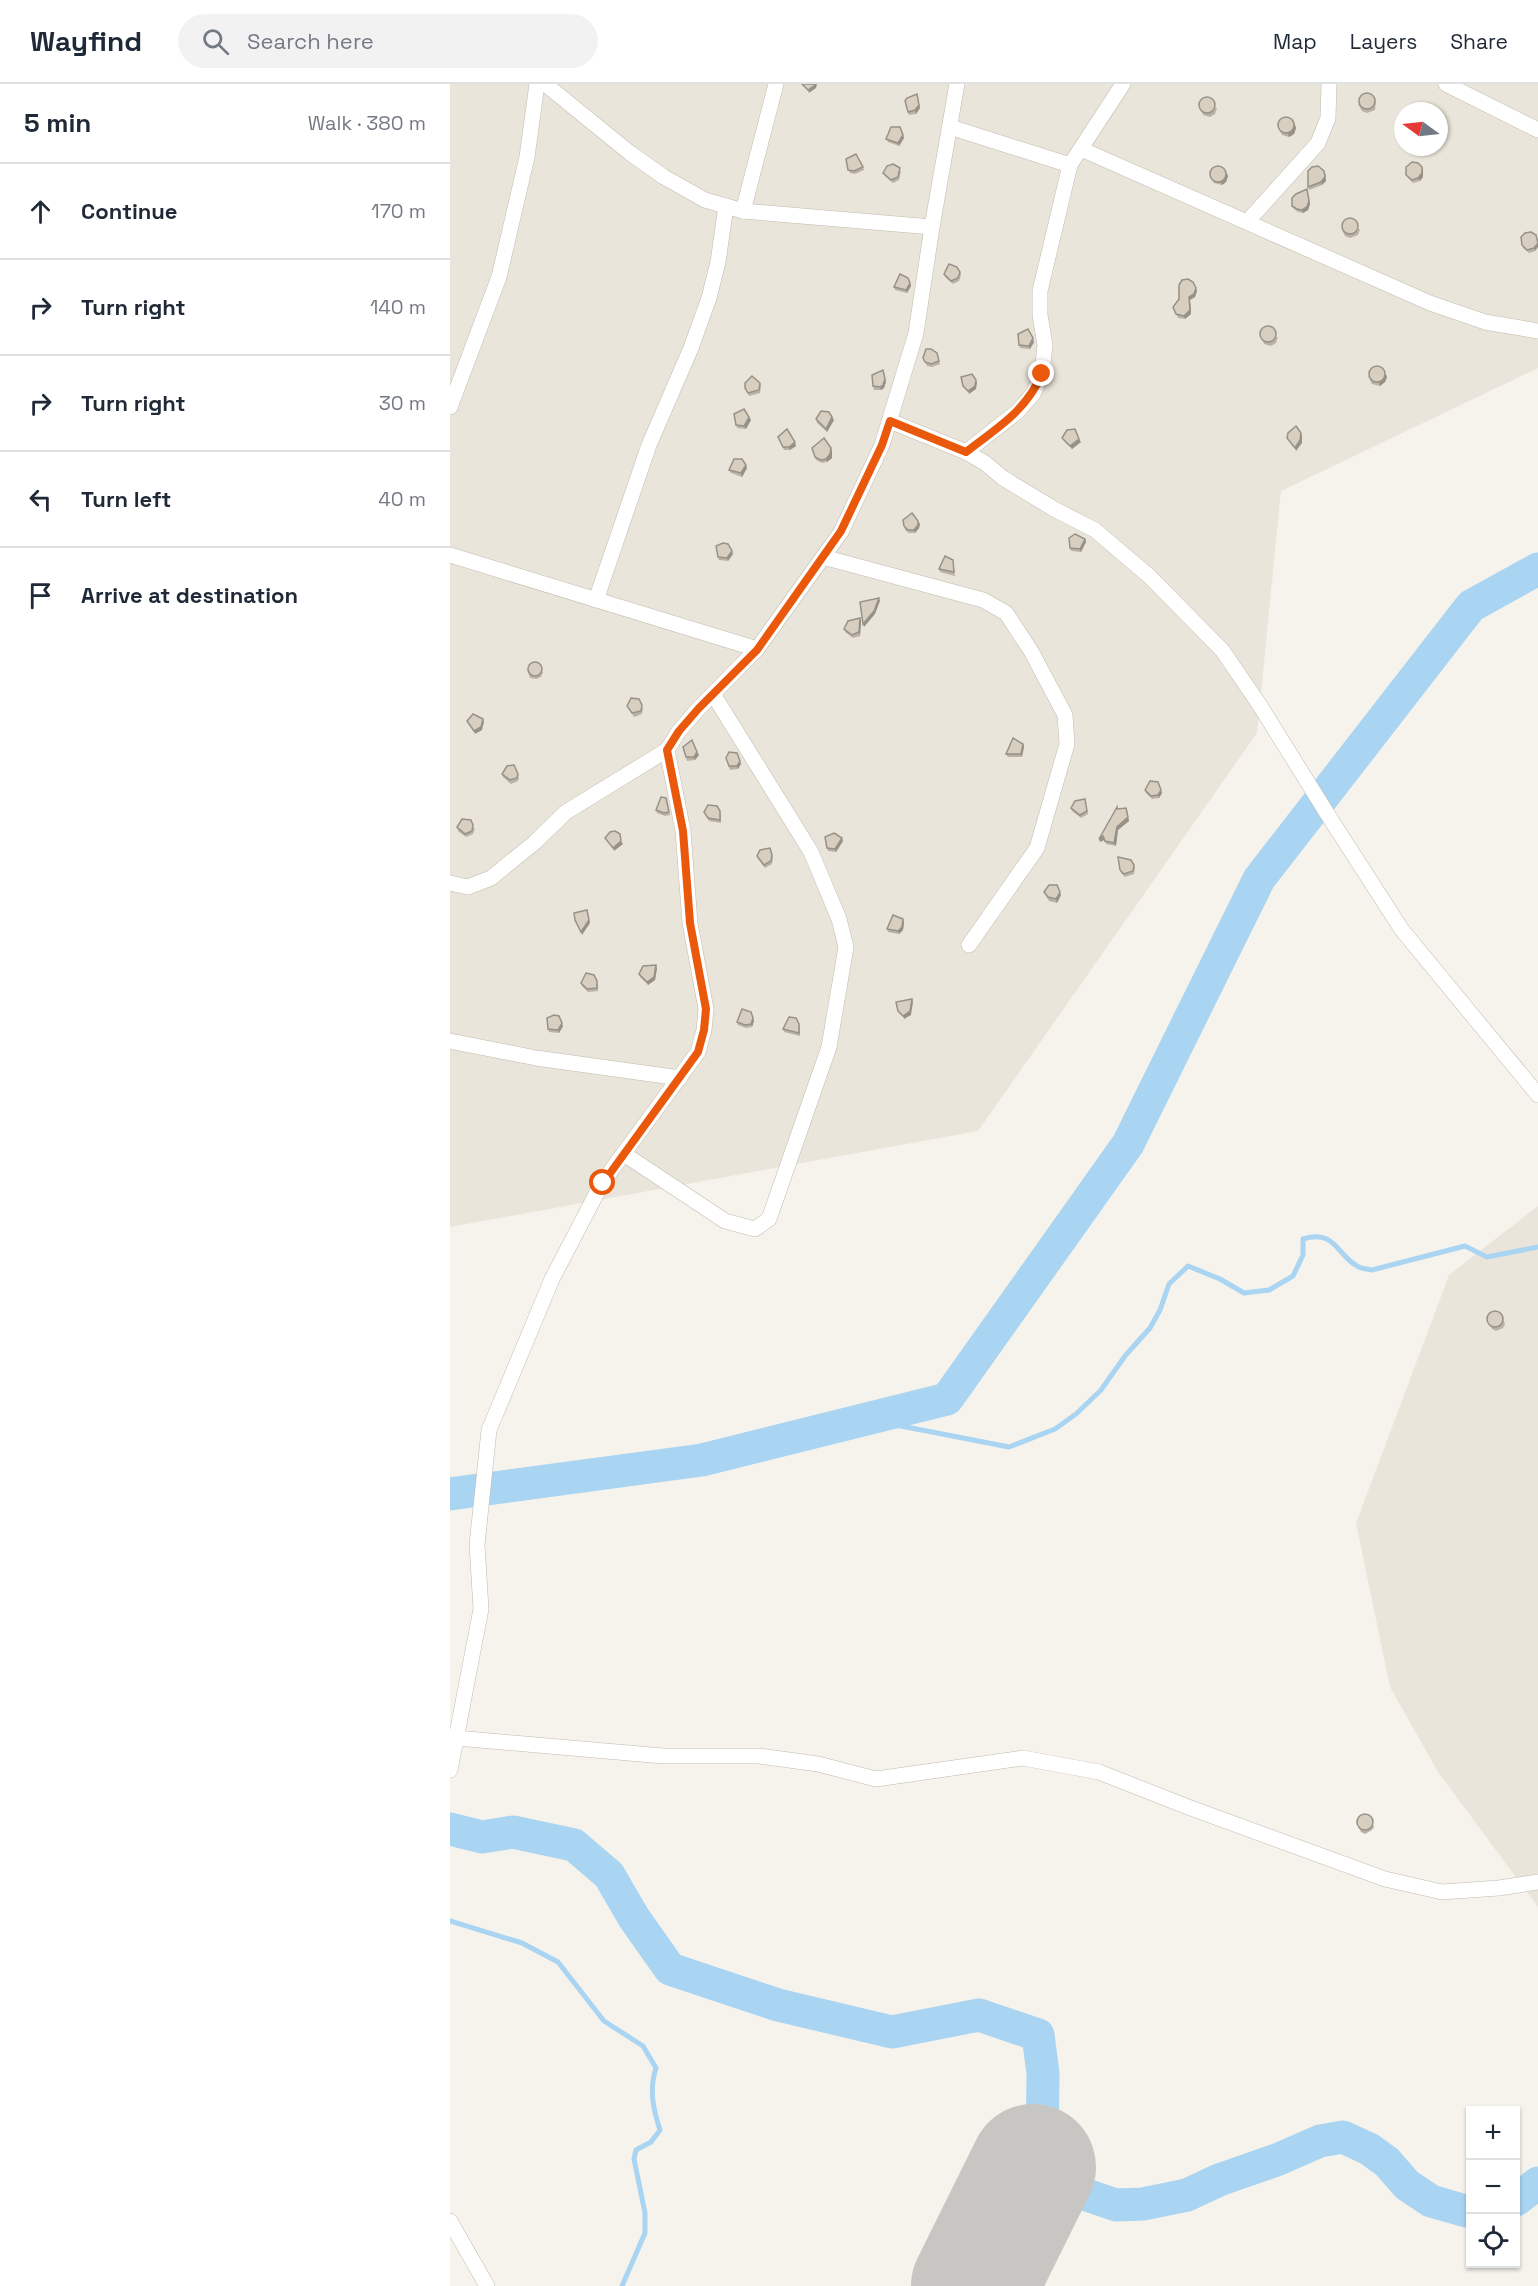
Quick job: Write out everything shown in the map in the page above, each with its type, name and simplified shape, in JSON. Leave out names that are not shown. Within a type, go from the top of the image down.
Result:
[{"type":"street","points":[[450,407],[499,277],[527,157],[537,84]]},
{"type":"street","points":[[545,84],[630,153],[664,177],[705,200],[743,211],[932,228]]},
{"type":"street","points":[[743,211],[776,84]]},
{"type":"street","points":[[450,883],[468,887],[491,878],[534,843],[566,812],[667,750],[679,731],[757,650],[841,531],[882,445],[916,333],[957,84]]},
{"type":"street","points":[[966,452],[1017,412],[1033,394],[1042,374],[1045,345],[1040,315],[1040,291],[1070,165],[1123,84]]},
{"type":"street","points":[[1248,222],[1318,143],[1328,118],[1329,84]]},
{"type":"street","points":[[1446,84],[1538,130]]},
{"type":"street","points":[[950,127],[1070,165]]},
{"type":"street","points":[[1081,149],[1430,303],[1485,322],[1538,331]]},
{"type":"street","points":[[596,600],[649,445],[691,348],[709,298],[718,262],[726,206]]},
{"type":"street","points":[[890,421],[966,452],[1043,503],[1095,530],[1149,576],[1222,650],[1259,704],[1402,930],[1538,1095]]},
{"type":"street","points":[[450,555],[757,650]]},
{"type":"street","points":[[823,557],[983,600],[1006,613],[1031,651],[1065,715],[1067,744],[1037,848],[969,945]]},
{"type":"street","points":[[624,1154],[725,1221],[754,1229],[769,1219],[829,1047],[846,947],[839,919],[811,852],[713,694]]},
{"type":"street","points":[[450,1770],[481,1609],[477,1545],[489,1430],[552,1279],[603,1183],[698,1052],[704,1030],[706,1009],[690,923],[683,831],[667,750]]},
{"type":"street","points":[[450,1041],[536,1058],[680,1078]]},
{"type":"street","points":[[456,1738],[663,1756],[759,1756],[818,1764],[876,1779],[1023,1758],[1099,1772],[1385,1879],[1442,1892],[1499,1888],[1538,1882]]},
{"type":"street","points":[[450,2221],[487,2286]]},
{"type":"shaded area","points":[[450,84],[1538,84],[1538,368],[1281,491],[1257,733],[978,1131],[450,1227]]},
{"type":"shaded area","points":[[1538,1206],[1538,1907],[1438,1772],[1390,1687],[1356,1523],[1449,1275]]},
{"type":"building","points":[[802,84],[815,84],[815,85],[808,90]]},
{"type":"building","points":[[1364,93],[1370,93],[1375,101],[1373,107],[1364,109],[1359,104],[1359,98]]},
{"type":"building","points":[[917,94],[919,105],[915,110],[908,112],[905,101]]},
{"type":"building","points":[[1204,97],[1210,97],[1215,105],[1213,111],[1204,113],[1199,108],[1199,102]]},
{"type":"building","points":[[1283,117],[1289,117],[1294,125],[1292,131],[1283,133],[1278,128],[1278,122]]},
{"type":"building","points":[[891,127],[900,127],[903,135],[898,143],[886,139]]},
{"type":"building","points":[[856,154],[863,167],[854,171],[848,170],[846,159]]},
{"type":"building","points":[[1412,162],[1422,167],[1422,173],[1418,178],[1412,180],[1406,175],[1406,167]]},
{"type":"building","points":[[893,164],[900,168],[898,177],[891,180],[883,173],[887,166]]},
{"type":"building","points":[[1215,166],[1221,166],[1226,174],[1224,180],[1215,182],[1210,177],[1210,171]]},
{"type":"building","points":[[1318,166],[1324,171],[1325,177],[1321,182],[1308,187],[1308,171]]},
{"type":"building","points":[[1307,189],[1309,201],[1307,207],[1302,210],[1292,206],[1292,198]]},
{"type":"building","points":[[1347,218],[1353,218],[1358,226],[1356,232],[1347,234],[1342,229],[1342,223]]},
{"type":"building","points":[[1531,232],[1536,235],[1538,243],[1534,248],[1527,250],[1522,245],[1521,237]]},
{"type":"building","points":[[949,264],[957,267],[960,272],[958,278],[951,281],[944,274]]},
{"type":"building","points":[[900,274],[908,278],[910,283],[906,290],[894,287]]},
{"type":"building","points":[[1188,279],[1196,288],[1194,294],[1189,297],[1190,310],[1184,316],[1176,314],[1173,307],[1179,299],[1179,285],[1182,280]]},
{"type":"building","points":[[1265,326],[1271,326],[1276,334],[1274,340],[1265,342],[1260,337],[1260,331]]},
{"type":"building","points":[[1028,329],[1033,338],[1029,346],[1019,345],[1018,334]]},
{"type":"building","points":[[926,349],[937,353],[939,361],[931,364],[925,362],[923,358]]},
{"type":"building","points":[[1374,366],[1380,366],[1385,374],[1383,380],[1374,382],[1369,377],[1369,371]]},
{"type":"building","points":[[883,370],[885,379],[883,385],[873,386],[872,375]]},
{"type":"building","points":[[972,374],[976,380],[975,386],[968,391],[963,386],[961,377]]},
{"type":"building","points":[[752,376],[760,383],[759,390],[748,393],[745,383]]},
{"type":"building","points":[[744,409],[749,417],[744,426],[736,425],[734,414]]},
{"type":"building","points":[[821,411],[829,412],[832,417],[826,429],[816,419]]},
{"type":"building","points":[[1296,426],[1301,433],[1295,448],[1287,438],[1288,433]]},
{"type":"building","points":[[787,429],[795,442],[789,447],[783,447],[778,437]]},
{"type":"building","points":[[1075,429],[1079,439],[1070,446],[1062,438],[1067,430]]},
{"type":"building","points":[[824,438],[831,448],[826,459],[821,460],[815,457],[812,448]]},
{"type":"building","points":[[734,459],[742,459],[746,465],[741,473],[729,470]]},
{"type":"building","points":[[912,513],[918,525],[914,530],[908,530],[903,520]]},
{"type":"building","points":[[1075,534],[1085,539],[1080,549],[1070,548],[1069,538]]},
{"type":"building","points":[[723,543],[728,544],[732,551],[727,558],[718,557],[716,546]]},
{"type":"building","points":[[945,556],[953,560],[954,572],[939,569]]},
{"type":"building","points":[[879,598],[874,611],[863,624],[860,602]]},
{"type":"building","points":[[860,618],[859,632],[852,635],[844,629],[848,621]]},
{"type":"building","points":[[532,662],[538,662],[542,669],[538,676],[532,676],[528,672],[528,666]]},
{"type":"building","points":[[631,698],[639,699],[642,705],[641,711],[632,713],[627,706]]},
{"type":"building","points":[[473,714],[483,719],[481,727],[474,731],[467,721]]},
{"type":"building","points":[[1013,738],[1023,744],[1021,754],[1006,754]]},
{"type":"building","points":[[692,740],[697,752],[694,757],[686,757],[683,747]]},
{"type":"building","points":[[729,752],[737,753],[740,761],[737,766],[729,766],[726,758]]},
{"type":"building","points":[[514,765],[518,774],[517,778],[510,780],[502,774],[507,766]]},
{"type":"building","points":[[1150,781],[1158,782],[1161,790],[1158,795],[1151,796],[1145,790]]},
{"type":"building","points":[[661,797],[666,798],[669,812],[656,810]]},
{"type":"building","points":[[1085,799],[1087,811],[1080,815],[1071,808],[1075,801]]},
{"type":"building","points":[[708,805],[717,806],[720,811],[720,820],[708,818],[704,812]]},
{"type":"building","points":[[1117,807],[1117,809],[1126,808],[1128,817],[1117,827],[1114,843],[1105,841],[1103,836],[1099,839]]},
{"type":"building","points":[[462,819],[471,820],[472,831],[465,834],[457,827]]},
{"type":"building","points":[[615,831],[620,834],[621,841],[613,848],[605,838],[610,832]]},
{"type":"building","points":[[834,833],[842,838],[835,849],[827,848],[825,837]]},
{"type":"building","points":[[770,848],[771,861],[764,865],[757,856],[760,850]]},
{"type":"building","points":[[1118,857],[1131,860],[1134,865],[1133,871],[1124,874],[1120,870]]},
{"type":"building","points":[[1049,885],[1057,885],[1060,892],[1056,899],[1048,897],[1044,892]]},
{"type":"building","points":[[587,910],[589,920],[581,932],[574,913]]},
{"type":"building","points":[[893,915],[903,919],[902,927],[898,931],[887,929]]},
{"type":"building","points":[[656,965],[654,977],[647,982],[639,974],[643,966]]},
{"type":"building","points":[[586,973],[594,975],[597,988],[587,989],[581,983]]},
{"type":"building","points":[[912,999],[910,1011],[903,1016],[898,1011],[896,1002]]},
{"type":"building","points":[[742,1009],[751,1012],[753,1018],[751,1024],[745,1025],[737,1022]]},
{"type":"building","points":[[554,1015],[559,1016],[562,1023],[558,1030],[548,1029],[547,1018]]},
{"type":"building","points":[[789,1017],[796,1018],[799,1033],[783,1029]]},
{"type":"building","points":[[1495,1311],[1501,1313],[1503,1319],[1501,1325],[1495,1327],[1489,1325],[1487,1319],[1489,1313]]},
{"type":"building","points":[[1365,1814],[1371,1816],[1373,1822],[1371,1828],[1365,1830],[1359,1828],[1357,1822],[1359,1816]]},
{"type":"waterway","points":[[450,1494],[702,1460],[947,1399],[1128,1144],[1259,879],[1471,606],[1538,569]]},
{"type":"waterway","points":[[865,1419],[1009,1447],[1055,1429],[1076,1414],[1101,1390],[1125,1356],[1150,1328],[1160,1310],[1169,1284],[1188,1266],[1220,1279],[1244,1293],[1269,1290],[1293,1276],[1303,1255],[1303,1239],[1314,1237],[1329,1240],[1357,1266],[1372,1270],[1465,1246],[1487,1257],[1538,1247]]},
{"type":"waterway","points":[[450,1829],[482,1837],[513,1832],[574,1845],[609,1875],[634,1918],[670,1969],[778,2005],[892,2032],[979,2015],[1038,2035],[1043,2073],[1042,2168],[1050,2180],[1069,2189],[1116,2205],[1143,2204],[1187,2195],[1219,2180],[1279,2159],[1320,2141],[1343,2137],[1369,2149],[1387,2162],[1407,2185],[1431,2201],[1466,2211]]},
{"type":"waterway","points":[[450,1921],[522,1943],[558,1962],[604,2021],[643,2046],[656,2068],[653,2099],[660,2130],[651,2142],[636,2150],[634,2159],[645,2213],[645,2233],[622,2286]]},
{"type":"waterway","points":[[1520,2197],[1538,2183]]},
{"type":"waterway","points":[[1530,2190],[1538,2194]]},
{"type":"runway","points":[[974,2286],[1033,2167]]},
{"type":"route","points":[[603,1183],[698,1052],[704,1030],[706,1009],[690,923],[683,831],[667,750],[679,731],[699,708],[757,650],[841,531],[882,445],[890,421],[966,452],[1017,412],[1033,394],[1042,374]]}]
